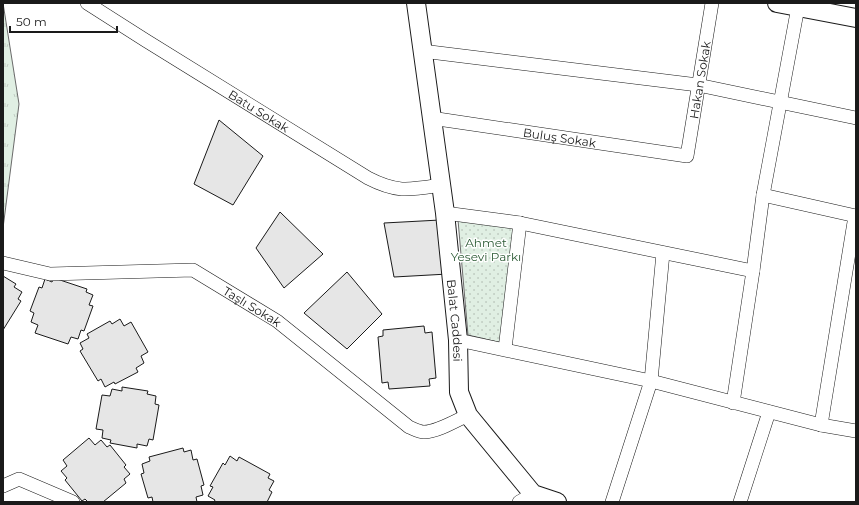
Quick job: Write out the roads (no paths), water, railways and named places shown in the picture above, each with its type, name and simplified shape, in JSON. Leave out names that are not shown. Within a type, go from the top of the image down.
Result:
[{"type":"street","name":"Batu Sokak","points":[[87,3],[144,40],[381,185],[395,189],[409,190],[441,185]]},
{"type":"street","name":"Balat Caddesi","points":[[416,3],[445,213],[458,340],[460,392],[468,415],[530,499],[558,502]]},
{"type":"street","name":"Hakan Sokak","points":[[687,156],[712,3]]},
{"type":"street","points":[[777,3],[856,18]]},
{"type":"street","points":[[733,403],[763,195],[798,7]]},
{"type":"street","points":[[422,51],[698,85],[856,118]]},
{"type":"street","name":"Buluş Sokak","points":[[431,118],[687,156]]},
{"type":"street","points":[[763,195],[855,216],[821,424]]},
{"type":"street","points":[[445,213],[520,223],[753,271]]},
{"type":"street","points":[[505,349],[520,223]]},
{"type":"street","points":[[612,502],[651,381],[663,252]]},
{"type":"street","name":"Taşlı Sokak","points":[[3,263],[50,274],[193,270],[277,321],[409,427],[424,432],[431,431],[468,415]]},
{"type":"street","points":[[458,340],[651,381],[769,412],[856,431]]},
{"type":"street","points":[[740,502],[769,412]]},
{"type":"street","points":[[3,486],[19,479],[73,502]]},
{"type":"park label","name":"Ahmet Yesevi Parkı","points":[[486,249]]}]
